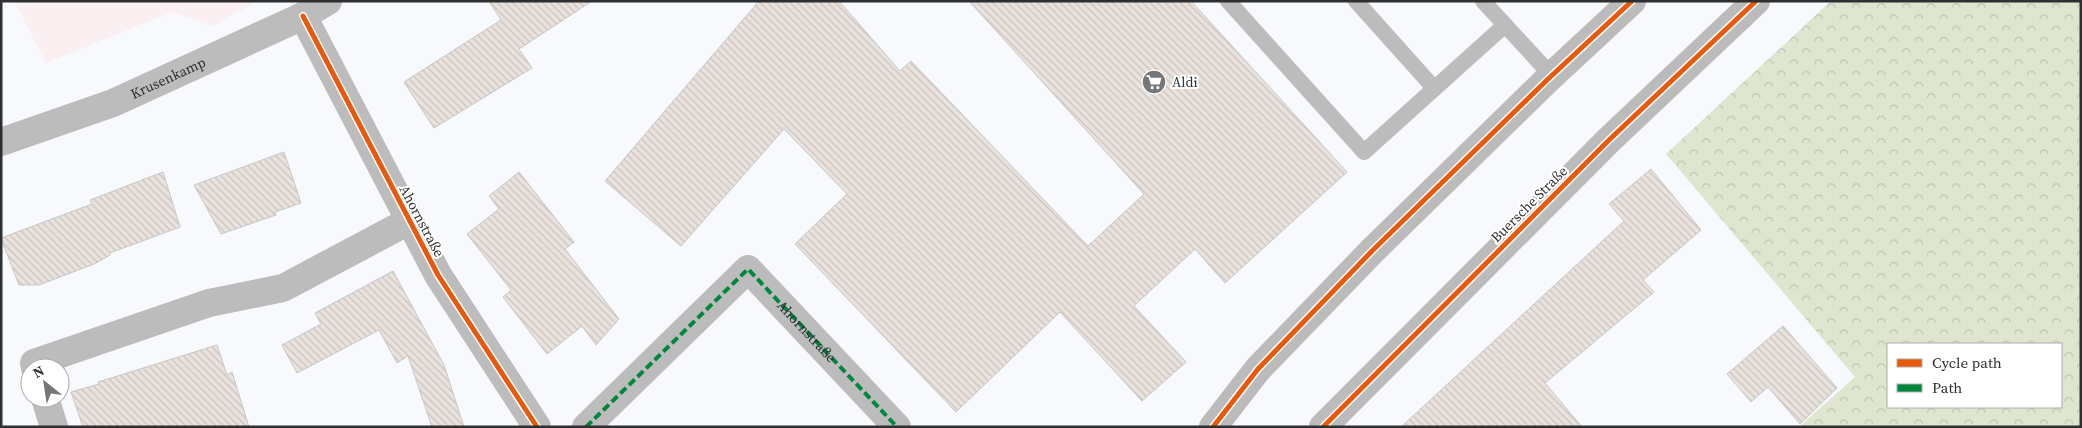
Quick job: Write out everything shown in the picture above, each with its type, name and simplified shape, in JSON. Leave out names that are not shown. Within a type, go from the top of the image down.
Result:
[{"type":"main road","points":[[1212,427],[1258,369],[1365,258],[1632,1]]},
{"type":"main road","name":"Buersche Straße","points":[[1323,427],[1609,140],[1756,1]]},
{"type":"street","name":"Krusenkamp","points":[[1,142],[113,103],[302,16],[328,1]]},
{"type":"street","name":"Ahornstraße","points":[[302,16],[443,283],[537,427]]},
{"type":"street","name":"Ahornstraße","points":[[49,358],[209,303],[283,288],[410,220]]},
{"type":"street","name":"Ahornstraße","points":[[586,427],[748,269],[898,427]]},
{"type":"street","points":[[48,408],[54,427]]},
{"type":"lane","points":[[1228,1],[1364,152],[1505,25]]},
{"type":"lane","points":[[1356,1],[1434,88]]},
{"type":"lane","points":[[1483,1],[1552,76]]},
{"type":"shaded area","points":[[14,1],[258,1],[212,26],[172,12],[46,63]]},
{"type":"green space","points":[[1831,1],[2081,1],[2081,427],[1799,427],[1855,377],[1666,154]]},
{"type":"building","points":[[489,1],[592,1],[519,49],[532,68],[434,128],[404,82],[501,20]]},
{"type":"building","points":[[759,1],[839,1],[900,71],[911,61],[1088,246],[1144,194],[969,1],[1191,1],[1347,172],[1225,283],[1195,249],[1134,306],[1186,362],[1142,401],[1060,312],[956,412],[795,244],[847,194],[784,129],[681,246],[605,181]]},
{"type":"building","points":[[284,152],[301,203],[275,212],[276,215],[221,234],[194,185]]},
{"type":"building","points":[[1651,169],[1701,230],[1643,280],[1654,292],[1545,383],[1582,427],[1401,427],[1624,221],[1609,204]]},
{"type":"building","points":[[163,172],[180,227],[110,253],[110,255],[94,264],[39,285],[19,285],[1,238],[92,204],[90,200]]},
{"type":"building","points":[[519,172],[574,242],[565,249],[619,319],[596,345],[582,326],[547,354],[503,297],[511,290],[467,234],[499,209],[489,196]]},
{"type":"building","points":[[393,271],[444,365],[464,427],[432,427],[408,356],[397,363],[379,330],[297,373],[282,345],[321,324],[315,313]]},
{"type":"building","points":[[1783,326],[1837,388],[1800,424],[1768,387],[1751,402],[1727,374]]},
{"type":"building","points":[[217,345],[227,375],[232,372],[249,427],[83,427],[71,392]]},
{"type":"marked path","points":[[586,427],[748,269],[897,427]]},
{"type":"cycle path","points":[[1213,427],[1258,369],[1372,251],[1547,80],[1632,1]]},
{"type":"cycle path","points":[[1323,427],[1609,140],[1756,1]]},
{"type":"cycle path","points":[[303,16],[438,275],[537,427]]},
{"type":"place","name":"Aldi","points":[[1154,82]]}]
